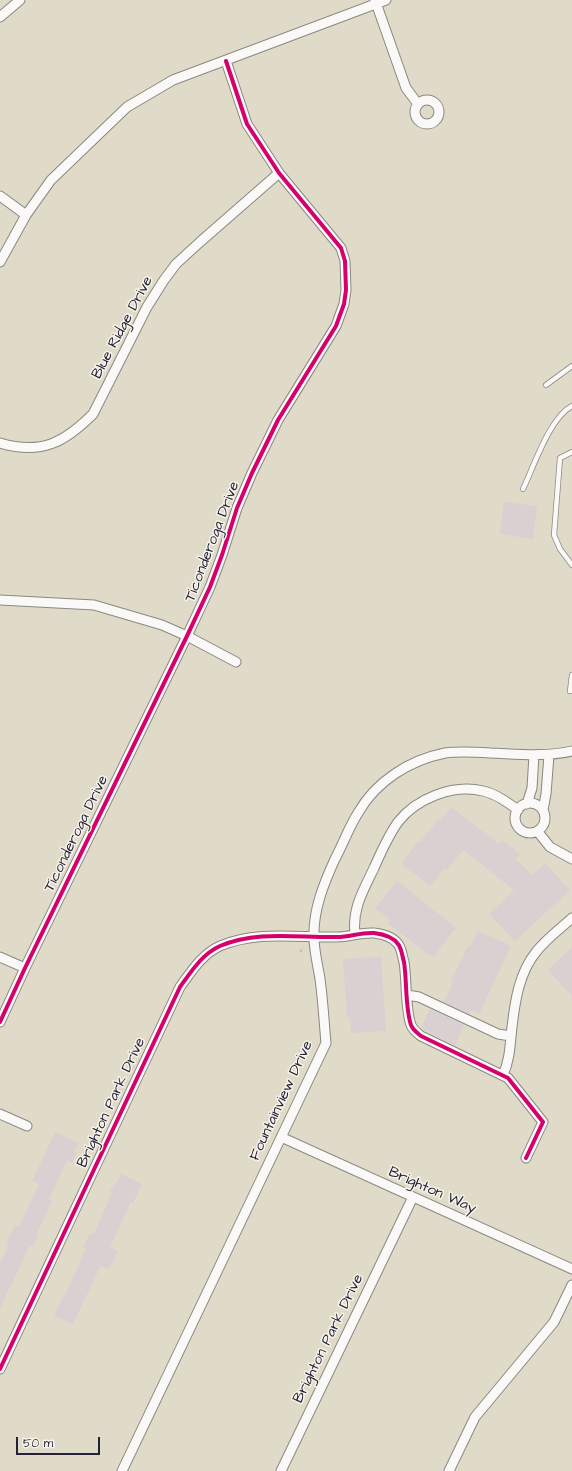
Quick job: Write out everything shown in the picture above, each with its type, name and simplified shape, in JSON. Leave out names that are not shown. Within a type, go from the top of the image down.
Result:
[{"type":"street","points":[[0,17],[20,0]]},
{"type":"street","points":[[0,262],[26,216],[51,180],[127,107],[173,80],[226,61],[375,2],[386,0]]},
{"type":"street","points":[[375,2],[406,88],[418,104]]},
{"type":"street","name":"Ticonderoga Drive","points":[[0,1022],[24,968],[210,587],[237,508],[252,473],[278,420],[336,326],[344,304],[346,290],[345,261],[341,248],[279,174],[247,124],[226,61]]},
{"type":"street","name":"Blue Ridge Drive","points":[[0,443],[36,449],[60,441],[81,426],[93,414],[104,395],[137,327],[164,280],[176,264],[279,174]]},
{"type":"street","points":[[0,196],[26,216]]},
{"type":"street","points":[[0,600],[94,605],[162,625],[187,636],[236,662]]},
{"type":"street","name":"Fountainview Drive","points":[[122,1471],[326,1043],[314,937],[320,895],[325,880],[344,840],[368,797],[390,777],[416,762],[446,753],[466,751],[534,755],[572,751]]},
{"type":"street","points":[[534,755],[532,788],[527,804],[518,810],[515,817],[518,827],[527,833],[538,832],[543,827],[546,820],[543,810],[546,794],[549,754]]},
{"type":"street","points":[[355,934],[355,914],[367,881],[393,830],[399,821],[415,806],[428,798],[442,793],[454,790],[469,790],[482,791],[495,796],[518,810]]},
{"type":"street","points":[[527,804],[537,805],[543,810]]},
{"type":"street","points":[[538,832],[550,847],[572,859]]},
{"type":"street","points":[[526,1158],[543,1122],[513,1084],[503,1075],[508,1066],[518,991],[522,976],[528,964],[546,941],[572,918]]},
{"type":"street","name":"Brighton Park Drive","points":[[0,1369],[180,987],[202,959],[218,946],[241,938],[268,936],[339,937],[355,934],[382,934],[393,939],[398,944],[402,953],[411,1026],[415,1032],[503,1075]]},
{"type":"street","points":[[0,957],[24,968]]},
{"type":"street","points":[[407,995],[418,997],[498,1034],[511,1036]]},
{"type":"street","points":[[0,1114],[27,1126]]},
{"type":"street","name":"Brighton Way","points":[[281,1137],[572,1269]]},
{"type":"street","name":"Brighton Park Drive","points":[[281,1471],[413,1197]]},
{"type":"street","points":[[449,1471],[475,1417],[554,1322],[572,1285]]},
{"type":"lane","points":[[546,385],[572,366]]},
{"type":"lane","points":[[523,489],[553,424],[567,409],[572,406]]},
{"type":"lane","points":[[572,452],[560,458],[554,535],[560,549],[572,565]]},
{"type":"lane","points":[[572,675],[570,691],[572,691]]},
{"type":"building","points":[[504,502],[537,506],[533,539],[500,534]]},
{"type":"building","points":[[451,807],[499,844],[502,840],[520,854],[516,859],[532,875],[545,863],[570,890],[515,941],[489,914],[514,890],[463,850],[447,870],[445,868],[430,886],[401,863],[418,842],[419,843],[439,819],[441,820]]},
{"type":"building","points":[[397,881],[456,928],[433,957],[387,923],[390,920],[375,908]]},
{"type":"building","points":[[478,931],[511,946],[479,1014],[471,1010],[469,1014],[444,1002],[453,982],[451,982],[468,945],[470,947]]},
{"type":"building","points":[[572,947],[572,996],[548,970]]},
{"type":"building","points":[[381,957],[386,1031],[351,1033],[350,1017],[347,1017],[343,959]]},
{"type":"building","points":[[430,1009],[464,1025],[455,1046],[421,1028]]},
{"type":"building","points":[[55,1132],[78,1143],[74,1151],[77,1153],[72,1163],[67,1160],[49,1200],[52,1201],[36,1235],[38,1236],[33,1247],[30,1245],[0,1308],[0,1263],[9,1245],[6,1244],[15,1225],[19,1227],[39,1184],[32,1181]]},
{"type":"building","points":[[121,1174],[142,1184],[133,1203],[131,1202],[110,1247],[118,1251],[109,1269],[101,1265],[73,1324],[54,1316],[85,1251],[86,1248],[83,1247],[91,1233],[94,1234],[112,1193],[110,1192],[115,1182],[117,1183]]},
{"type":"cycle path","points":[[0,1022],[210,587],[237,508],[252,473],[278,420],[336,326],[344,304],[346,290],[345,261],[341,248],[279,173],[247,124],[226,61]]},
{"type":"cycle path","points":[[0,1369],[180,987],[202,959],[220,946],[234,941],[263,936],[337,937],[374,933],[393,939],[400,948],[404,962],[409,1018],[414,1030],[421,1036],[508,1078],[543,1122],[526,1158]]}]
